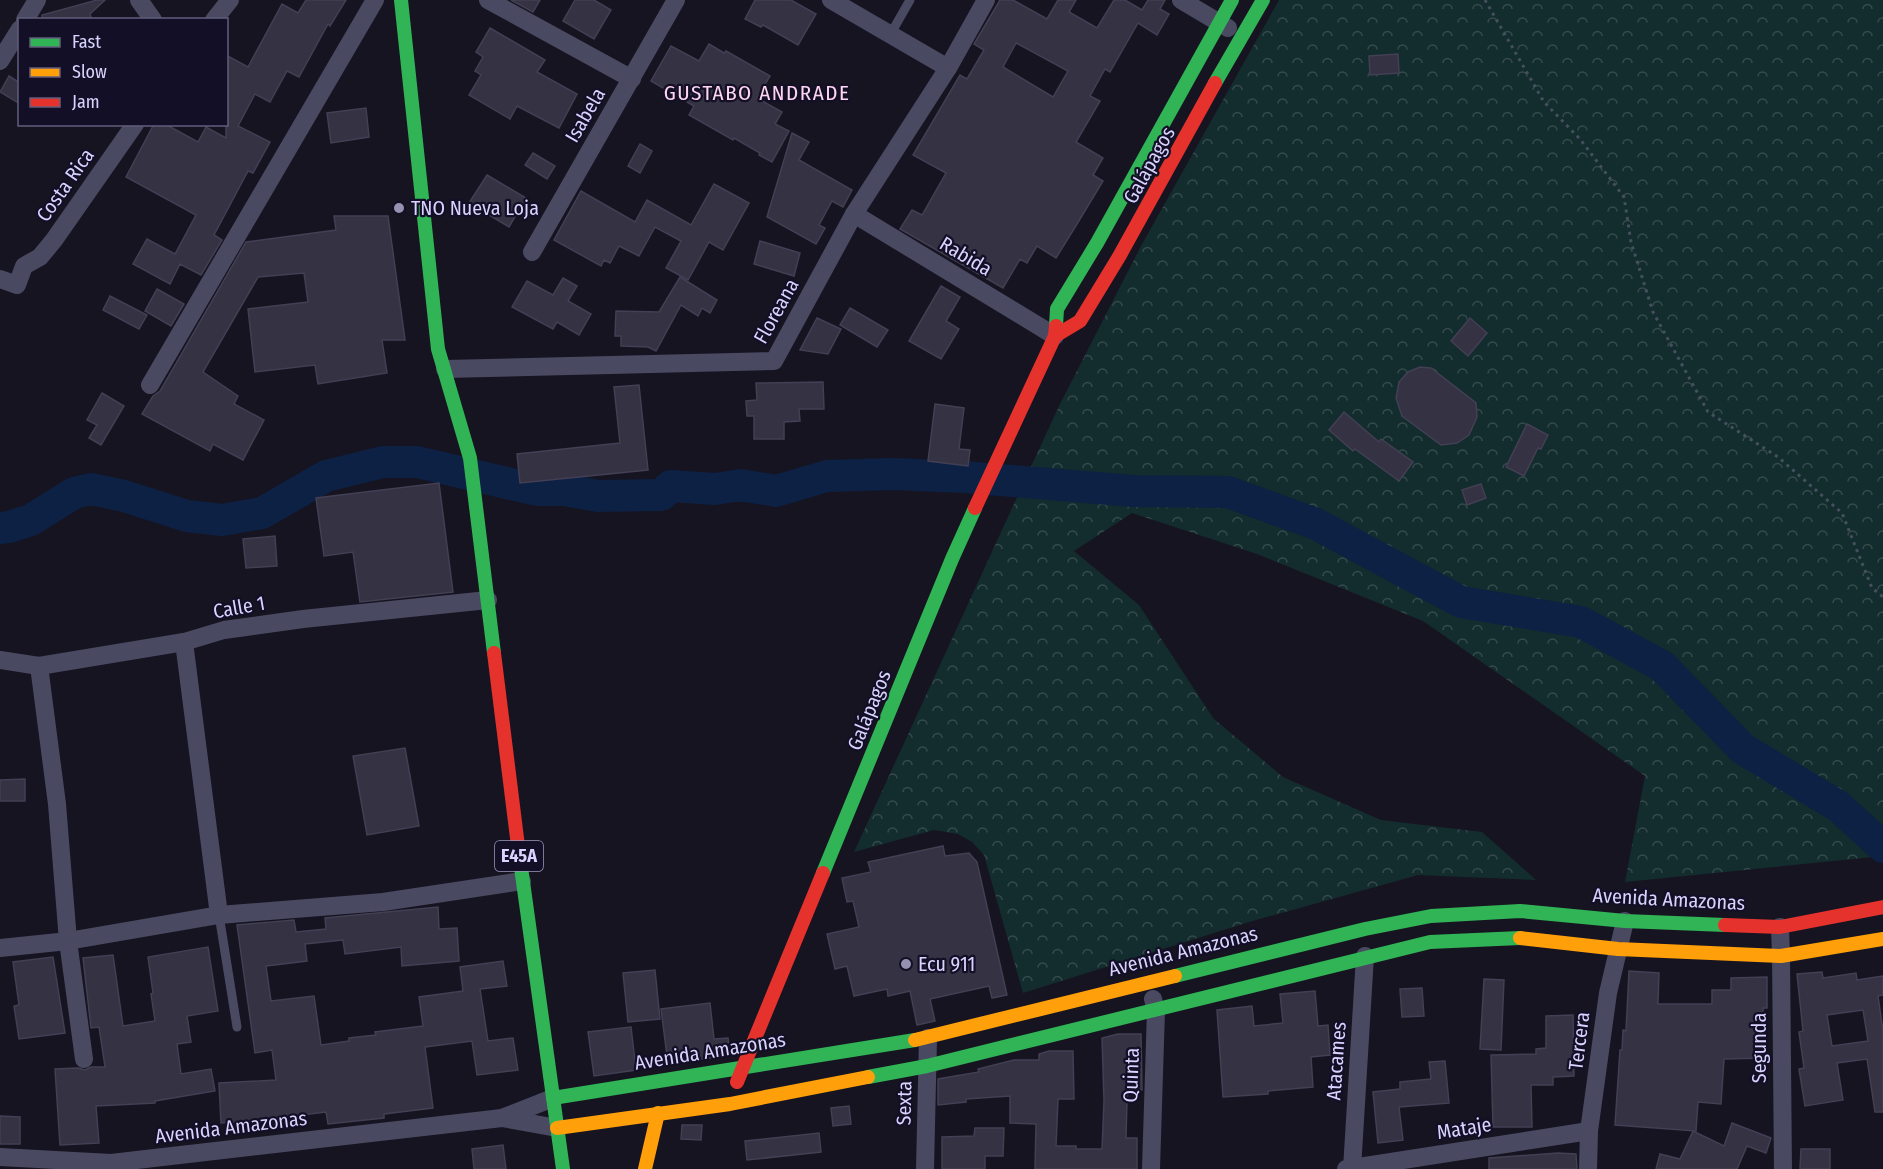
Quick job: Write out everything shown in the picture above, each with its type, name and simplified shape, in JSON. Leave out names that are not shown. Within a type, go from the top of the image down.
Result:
[{"type":"main road","name":"E45A","points":[[401,0],[438,349],[446,369],[470,458],[522,881],[563,1169]]},
{"type":"main road","name":"Galápagos","points":[[730,1104],[742,1069],[952,559],[1055,336],[1058,309],[1103,233],[1232,0]]},
{"type":"main road","name":"Galápagos","points":[[1055,336],[1080,321],[1137,225],[1263,0]]},
{"type":"main road","name":"Avenida Amazonas","points":[[553,1098],[928,1038],[1365,929],[1431,916],[1520,911],[1625,921],[1780,927],[1881,908]]},
{"type":"main road","name":"Avenida Amazonas","points":[[557,1128],[730,1104],[927,1066],[1365,956],[1430,942],[1520,938],[1618,950],[1781,956],[1883,939]]},
{"type":"main road","points":[[645,1169],[658,1113]]},
{"type":"street","points":[[26,18],[37,0]]},
{"type":"street","points":[[139,0],[152,18]]},
{"type":"street","points":[[216,18],[230,0]]},
{"type":"street","points":[[150,385],[375,0]]},
{"type":"street","points":[[488,0],[632,79]]},
{"type":"street","name":"Isabela","points":[[532,252],[676,0]]},
{"type":"street","points":[[831,0],[948,68]]},
{"type":"street","name":"Floreana","points":[[446,369],[774,361],[854,214],[948,68],[986,0]]},
{"type":"street","points":[[1181,0],[1241,36]]},
{"type":"street","points":[[0,61],[18,32]]},
{"type":"street","name":"Costa Rica","points":[[0,279],[17,285],[24,266],[40,257],[54,240],[134,126]]},
{"type":"street","name":"Rabida","points":[[854,214],[1055,336]]},
{"type":"street","name":"Calle 1","points":[[0,660],[39,666],[184,642],[224,630],[303,619],[488,600]]},
{"type":"street","points":[[184,642],[219,915]]},
{"type":"street","points":[[39,666],[57,804],[68,941],[84,1059]]},
{"type":"street","points":[[0,948],[68,941],[219,915],[382,902],[522,881]]},
{"type":"street","points":[[1881,908],[1883,930]]},
{"type":"street","name":"Tercera","points":[[1588,1169],[1589,1131],[1608,993],[1625,921]]},
{"type":"street","name":"Segunda","points":[[1780,927],[1783,1169]]},
{"type":"street","name":"Atacames","points":[[1350,1169],[1365,956]]},
{"type":"street","name":"Quinta","points":[[1150,982],[1156,1010],[1151,1169]]},
{"type":"street","name":"Sexta","points":[[925,1169],[928,1038]]},
{"type":"street","name":"Avenida Amazonas","points":[[0,1157],[111,1163],[502,1118],[553,1098]]},
{"type":"street","name":"Avenida Amazonas","points":[[502,1118],[557,1128]]},
{"type":"street","name":"Mataje","points":[[1350,1169],[1589,1131]]},
{"type":"lane","points":[[890,35],[910,0]]},
{"type":"lane","points":[[219,915],[237,1027]]},
{"type":"path","points":[[1485,0],[1544,102],[1580,139],[1624,197],[1631,242],[1653,312],[1708,412],[1778,457],[1842,513],[1872,588],[1883,597]]},
{"type":"green space","points":[[1279,0],[1883,0],[1883,856],[1625,882],[1645,776],[1423,621],[1257,554],[1132,513],[1074,551],[1139,605],[1213,718],[1283,777],[1381,820],[1482,832],[1536,880],[1418,875],[1249,922],[1023,993],[984,855],[972,842],[958,834],[934,830],[854,852],[1059,406],[1141,246]]},
{"type":"building","points":[[97,0],[105,0],[90,14],[91,18],[42,18],[42,15]]},
{"type":"building","points":[[306,0],[346,0],[330,26],[328,24],[299,77],[287,71],[270,102],[255,94],[238,126],[270,142],[253,173],[248,171],[214,235],[222,240],[201,275],[180,264],[170,284],[133,264],[147,239],[175,254],[196,215],[126,177],[153,126],[169,126],[198,142],[206,127],[226,138],[228,56],[248,67],[282,4],[298,13]]},
{"type":"building","points":[[511,0],[540,0],[533,12]]},
{"type":"building","points":[[575,0],[594,0],[611,10],[594,39],[563,21]]},
{"type":"building","points":[[755,0],[791,0],[816,14],[798,45],[763,25],[761,27],[745,19]]},
{"type":"building","points":[[1000,0],[1013,0],[1047,19],[1058,0],[1076,0],[1069,12],[1097,28],[1114,0],[1125,0],[1142,10],[1148,0],[1165,0],[1160,9],[1169,14],[1157,35],[1138,23],[1110,72],[1105,69],[1090,96],[1100,101],[1076,142],[1103,158],[1093,175],[1103,181],[1077,224],[1056,258],[1037,246],[1027,263],[1020,259],[1003,288],[900,229],[912,210],[922,215],[946,173],[913,155],[960,75],[967,79],[984,50],[974,44]],"holes":[[[1016,43],[1068,71],[1053,97],[1003,67]]]},
{"type":"building","points":[[490,28],[545,60],[537,72],[577,94],[559,128],[517,106],[510,119],[469,95],[481,75],[475,71],[483,57],[476,52]]},
{"type":"building","points":[[709,44],[770,76],[757,98],[782,112],[775,124],[789,131],[772,162],[734,138],[733,140],[689,115],[694,106],[651,81],[671,46],[699,61]]},
{"type":"building","points":[[1398,54],[1399,73],[1370,75],[1369,56]]},
{"type":"building","points":[[9,76],[18,82],[18,103],[0,92]]},
{"type":"building","points":[[366,108],[369,137],[331,143],[327,113]]},
{"type":"building","points":[[792,133],[809,142],[799,160],[852,190],[843,207],[832,201],[819,225],[825,228],[816,244],[767,217]]},
{"type":"building","points":[[640,144],[652,151],[640,173],[628,166]]},
{"type":"building","points":[[533,153],[555,166],[547,179],[525,165]]},
{"type":"building","points":[[487,175],[526,198],[509,227],[469,203]]},
{"type":"building","points":[[714,184],[749,203],[723,250],[709,242],[688,280],[666,268],[681,241],[655,227],[639,256],[619,246],[610,263],[604,260],[601,266],[554,240],[581,191],[635,222],[647,200],[691,225]]},
{"type":"building","points":[[334,216],[388,216],[405,340],[382,340],[387,373],[318,384],[315,365],[255,372],[248,309],[308,302],[304,273],[258,277],[203,372],[238,396],[234,404],[264,420],[243,460],[213,444],[210,451],[142,414],[153,396],[160,391],[246,242],[336,230]]},
{"type":"building","points":[[760,241],[800,253],[794,276],[754,264]]},
{"type":"building","points":[[680,277],[717,300],[710,313],[702,308],[698,316],[681,305],[656,351],[648,347],[621,346],[621,336],[615,336],[616,311],[659,312]]},
{"type":"building","points":[[563,278],[577,286],[568,301],[591,314],[579,335],[557,322],[553,329],[512,307],[527,281],[553,295]]},
{"type":"building","points":[[941,286],[960,297],[946,321],[959,329],[941,359],[909,341]]},
{"type":"building","points":[[157,289],[184,304],[171,326],[145,311]]},
{"type":"building","points":[[110,296],[147,315],[139,329],[103,310]]},
{"type":"building","points":[[850,308],[888,330],[877,347],[840,325]]},
{"type":"building","points":[[817,318],[841,329],[828,354],[800,350]]},
{"type":"building","points":[[1470,318],[1487,333],[1468,356],[1451,341]]},
{"type":"building","points":[[1420,367],[1431,368],[1476,403],[1477,417],[1469,435],[1457,443],[1441,445],[1402,416],[1396,398],[1399,382],[1408,372]]},
{"type":"building","points":[[823,382],[824,409],[799,409],[800,421],[784,422],[784,439],[754,439],[754,416],[747,416],[746,401],[757,400],[756,383]]},
{"type":"building","points":[[639,385],[648,470],[520,483],[517,454],[620,443],[614,387]]},
{"type":"building","points":[[102,393],[124,406],[101,445],[89,438],[97,425],[87,420]]},
{"type":"building","points":[[935,404],[964,408],[959,449],[970,450],[968,466],[928,461]]},
{"type":"building","points":[[1344,412],[1379,442],[1381,439],[1413,462],[1399,481],[1355,449],[1353,451],[1329,430]]},
{"type":"building","points":[[1527,424],[1548,435],[1541,449],[1538,448],[1524,476],[1506,467]]},
{"type":"building","points":[[439,483],[453,592],[360,602],[353,552],[324,556],[316,498]]},
{"type":"building","points":[[1481,484],[1486,498],[1467,505],[1462,490]]},
{"type":"building","points":[[275,536],[277,566],[246,568],[243,539]]},
{"type":"building","points":[[405,748],[419,826],[367,835],[353,756]]},
{"type":"building","points":[[25,779],[25,801],[0,801],[0,780]]},
{"type":"building","points":[[943,846],[945,856],[969,853],[977,862],[1007,995],[992,998],[989,986],[930,999],[935,1021],[917,1025],[910,991],[888,996],[887,989],[854,996],[847,966],[835,969],[827,934],[859,927],[853,901],[847,902],[842,878],[871,872],[868,862]]},
{"type":"building","points":[[438,907],[439,929],[457,928],[459,961],[402,966],[401,947],[345,954],[343,940],[305,944],[307,961],[266,966],[271,1001],[314,996],[321,1045],[349,1041],[349,1038],[376,1035],[375,1032],[423,1026],[419,997],[463,991],[460,967],[503,961],[507,986],[480,989],[488,1041],[513,1038],[518,1070],[477,1075],[472,1041],[425,1047],[433,1108],[384,1114],[384,1118],[328,1124],[326,1112],[221,1123],[219,1083],[276,1080],[272,1050],[255,1053],[237,925],[294,920],[296,932],[326,929],[325,918]]},
{"type":"building","points":[[208,947],[218,1011],[187,1016],[191,1042],[177,1044],[181,1074],[211,1069],[215,1091],[155,1101],[155,1103],[96,1106],[99,1143],[60,1145],[55,1069],[85,1070],[91,1067],[105,1067],[99,1027],[91,1028],[83,958],[113,955],[123,1026],[155,1021],[148,957]]},
{"type":"building","points":[[53,957],[65,1033],[19,1039],[14,1006],[19,1005],[13,962]]},
{"type":"building","points":[[655,970],[660,1019],[628,1022],[623,973]]},
{"type":"building","points":[[1629,971],[1659,973],[1658,1004],[1712,1004],[1712,990],[1731,990],[1731,978],[1767,977],[1767,1008],[1763,1008],[1764,1058],[1724,1059],[1721,1104],[1698,1102],[1696,1131],[1615,1125],[1620,1050],[1622,1050],[1623,1030],[1626,1031]]},
{"type":"building","points":[[1822,972],[1823,978],[1856,973],[1857,980],[1883,976],[1883,995],[1878,996],[1883,1031],[1883,1112],[1875,1112],[1867,1059],[1837,1063],[1843,1100],[1805,1106],[1799,1069],[1804,1068],[1799,1032],[1803,1031],[1797,974]],"holes":[[[1863,1010],[1868,1041],[1832,1046],[1827,1015]]]},
{"type":"building","points":[[1484,979],[1504,980],[1501,1050],[1480,1049]]},
{"type":"building","points":[[1422,988],[1424,1016],[1402,1017],[1400,989]]},
{"type":"building","points":[[1315,991],[1318,1026],[1328,1025],[1330,1055],[1311,1057],[1313,1087],[1268,1091],[1268,1094],[1223,1097],[1217,1010],[1252,1006],[1254,1026],[1283,1023],[1280,994]]},
{"type":"building","points":[[710,1003],[714,1039],[728,1038],[730,1055],[668,1064],[661,1009]]},
{"type":"building","points":[[1573,1015],[1574,1076],[1553,1077],[1553,1085],[1531,1085],[1532,1127],[1493,1127],[1491,1055],[1536,1054],[1536,1049],[1546,1048],[1546,1016]]},
{"type":"building","points":[[631,1027],[636,1070],[594,1076],[588,1032]]},
{"type":"building","points":[[1118,1034],[1141,1034],[1142,1090],[1128,1090],[1127,1101],[1126,1138],[1137,1138],[1137,1169],[1035,1169],[1036,1124],[1010,1123],[1010,1096],[966,1099],[966,1102],[938,1105],[938,1079],[979,1072],[978,1069],[1014,1060],[1039,1060],[1039,1054],[1049,1051],[1073,1051],[1074,1099],[1058,1099],[1056,1146],[1102,1149],[1104,1101],[1102,1038]]},
{"type":"building","points":[[1445,1061],[1449,1103],[1399,1107],[1403,1140],[1378,1143],[1373,1092],[1400,1089],[1400,1082],[1431,1079],[1429,1062]]},
{"type":"building","points":[[849,1106],[851,1124],[833,1126],[831,1108]]},
{"type":"building","points":[[0,1116],[20,1117],[20,1144],[0,1144]]},
{"type":"building","points":[[1732,1123],[1771,1138],[1766,1153],[1747,1146],[1737,1169],[1656,1169],[1660,1154],[1680,1159],[1693,1131],[1724,1146]]},
{"type":"building","points":[[682,1125],[702,1125],[701,1140],[681,1139]]},
{"type":"building","points":[[975,1128],[1004,1128],[1003,1156],[985,1156],[985,1169],[942,1169],[942,1137],[974,1136]]},
{"type":"building","points":[[819,1133],[821,1152],[747,1160],[745,1141]]},
{"type":"building","points":[[503,1145],[506,1169],[474,1169],[472,1149]]},
{"type":"building","points":[[1801,1149],[1830,1149],[1830,1169],[1800,1169]]},
{"type":"building","points":[[1558,1153],[1576,1154],[1577,1169],[1489,1169],[1489,1158]]},
{"type":"waterway","points":[[0,528],[31,520],[74,493],[91,489],[124,496],[187,516],[222,520],[262,513],[326,476],[383,462],[417,462],[537,490],[564,490],[598,496],[661,495],[671,486],[715,489],[741,485],[776,491],[827,476],[892,474],[964,477],[1133,491],[1228,492],[1316,524],[1461,602],[1581,622],[1662,666],[1743,749],[1838,806],[1883,847]]},
{"type":"traffic: fast","points":[[401,0],[438,349],[470,458],[494,653]]},
{"type":"traffic: fast","points":[[1056,326],[1057,309],[1097,243],[1232,0]]},
{"type":"traffic: fast","points":[[1215,83],[1263,0]]},
{"type":"traffic: fast","points":[[823,873],[975,508]]},
{"type":"traffic: fast","points":[[518,846],[563,1169]]},
{"type":"traffic: fast","points":[[1175,976],[1365,929],[1431,916],[1520,911],[1625,921],[1725,925]]},
{"type":"traffic: fast","points":[[868,1077],[927,1066],[1430,942],[1520,938]]},
{"type":"traffic: fast","points":[[553,1098],[915,1040]]},
{"type":"traffic: slow","points":[[1520,938],[1618,949],[1781,956],[1883,939]]},
{"type":"traffic: slow","points":[[915,1040],[1175,976]]},
{"type":"traffic: slow","points":[[557,1128],[730,1104],[868,1077]]},
{"type":"traffic: slow","points":[[645,1169],[658,1113]]},
{"type":"traffic: jam","points":[[1055,336],[1080,321],[1120,255],[1215,83]]},
{"type":"traffic: jam","points":[[975,508],[1055,336],[1056,326]]},
{"type":"traffic: jam","points":[[494,653],[518,846]]},
{"type":"traffic: jam","points":[[737,1082],[823,873]]},
{"type":"traffic: jam","points":[[1725,925],[1780,927],[1883,907]]},
{"type":"place","name":"TNO Nueva Loja","points":[[399,208]]},
{"type":"place","name":"Ecu 911","points":[[906,964]]},
{"type":"district","name":"GUSTABO ANDRADE","points":[[757,93]]}]
